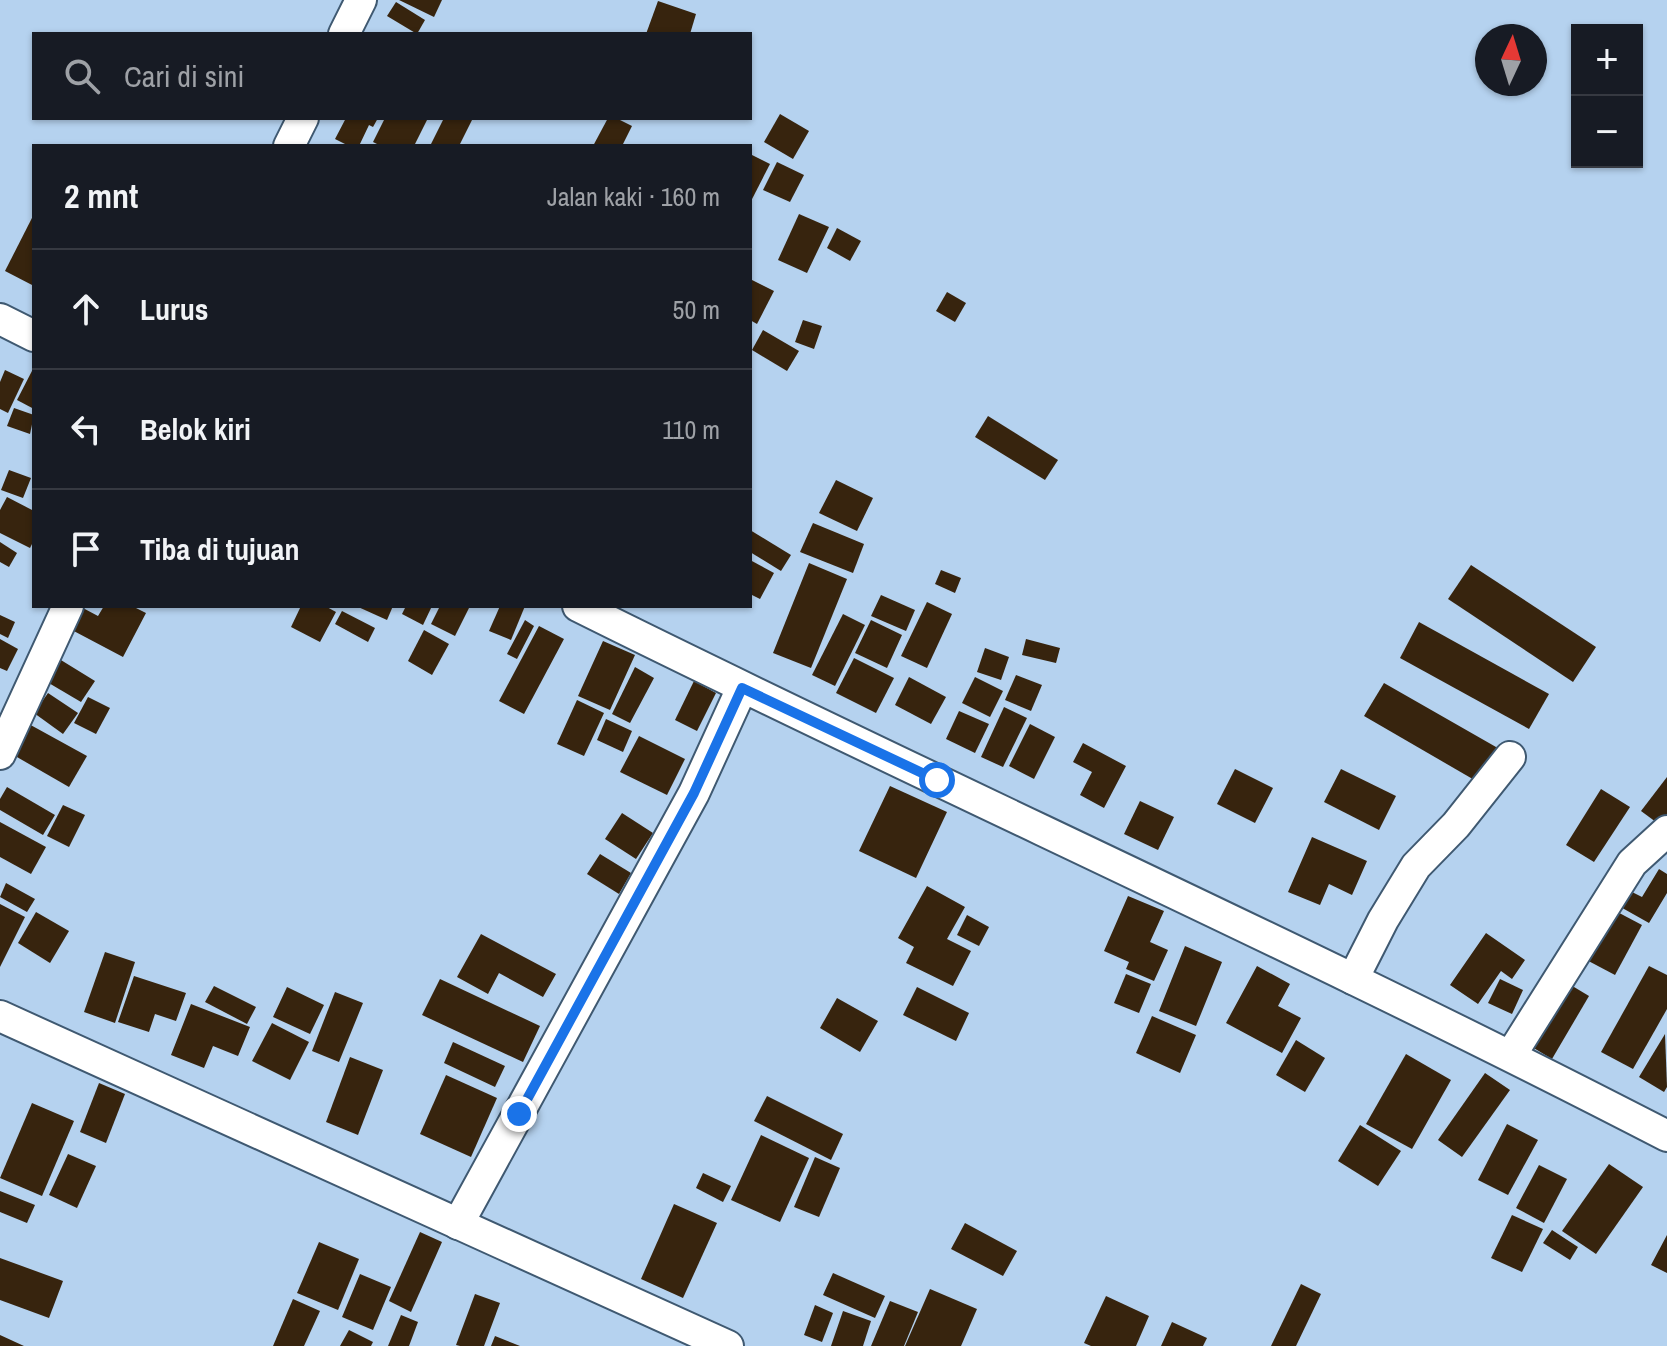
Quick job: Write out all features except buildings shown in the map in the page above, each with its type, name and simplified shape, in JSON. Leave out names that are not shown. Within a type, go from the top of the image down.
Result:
[{"type":"street","points":[[345,32],[361,0]]},
{"type":"street","points":[[0,319],[32,335]]},
{"type":"street","points":[[0,754],[67,608]]},
{"type":"street","points":[[582,608],[742,688],[1511,1055],[1667,1136]]},
{"type":"street","points":[[458,1224],[694,793],[742,688]]},
{"type":"street","points":[[1353,979],[1383,920],[1416,866],[1456,825],[1510,757]]},
{"type":"street","points":[[1511,1055],[1632,863],[1667,831]]},
{"type":"street","points":[[0,1016],[728,1346]]},
{"type":"route","points":[[519,1114],[694,793],[742,688],[937,780]]}]
